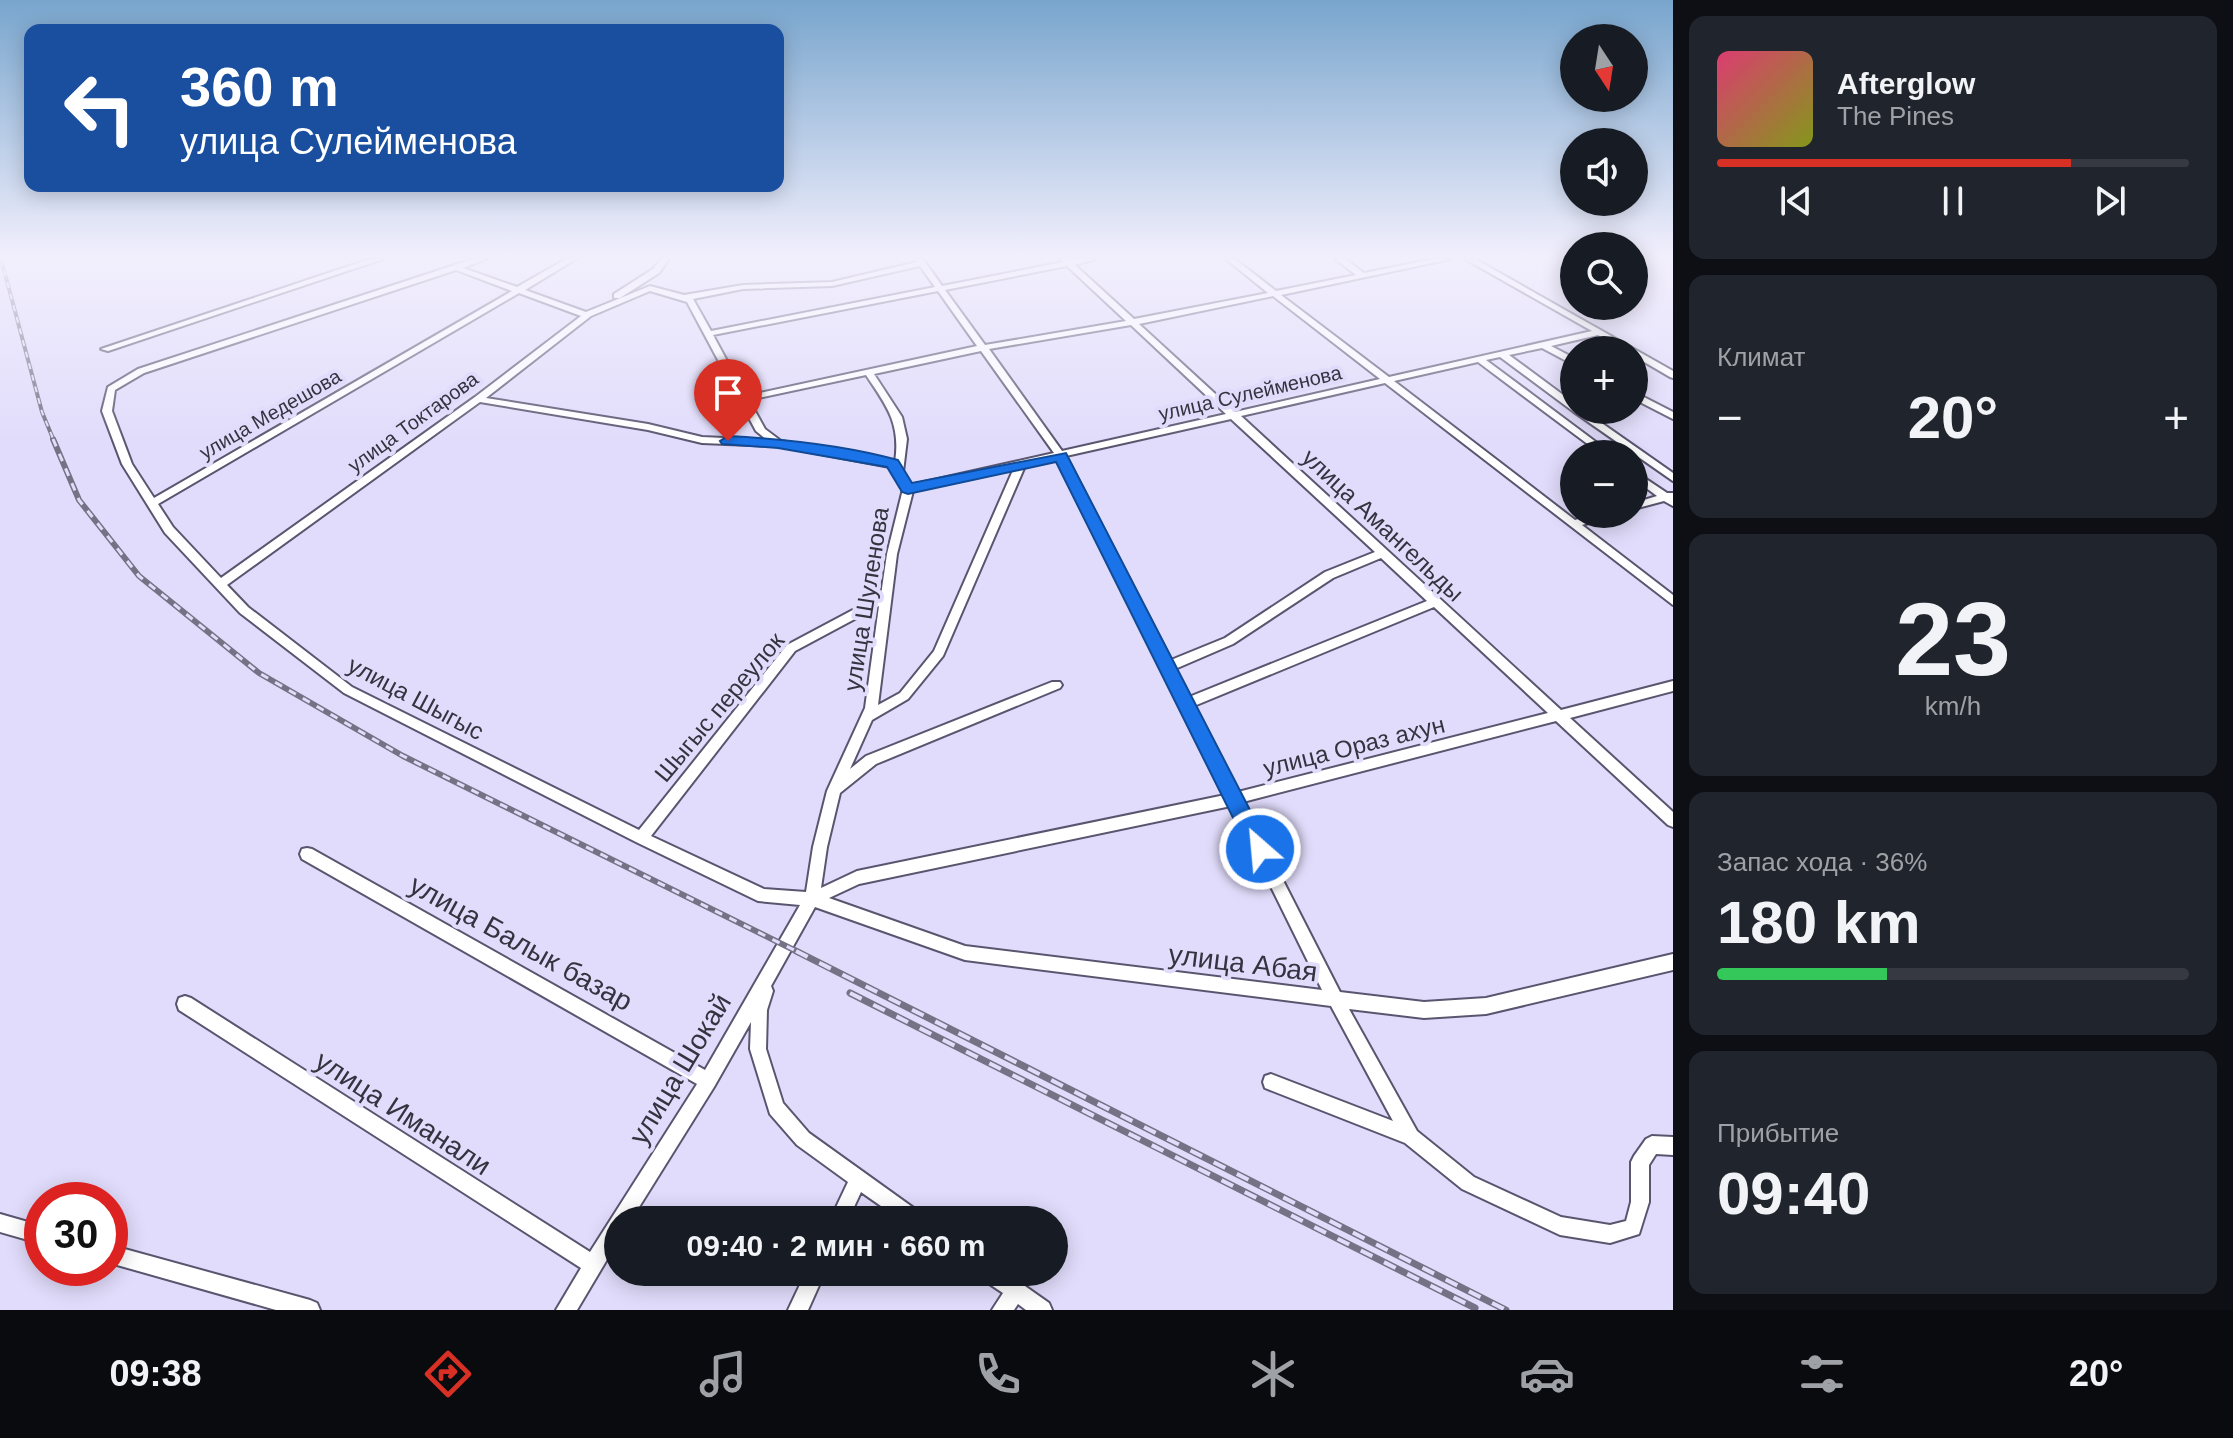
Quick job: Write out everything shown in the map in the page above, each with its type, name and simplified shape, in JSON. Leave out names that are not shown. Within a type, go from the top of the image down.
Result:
[{"type":"street","points":[[105,349],[193,320]]},
{"type":"street","name":"улица Шыгыс","points":[[297,320],[141,371],[111,389],[107,411],[127,464],[169,530],[244,610],[348,690],[763,896],[812,899]]},
{"type":"street","name":"улица Медешова","points":[[152,503],[468,320]]},
{"type":"street","name":"улица Токтарова","points":[[220,584],[478,399],[579,320]]},
{"type":"street","points":[[701,320],[761,431],[778,443]]},
{"type":"street","points":[[708,334],[778,320]]},
{"type":"street","points":[[962,320],[1061,456],[1336,1000],[1411,1137]]},
{"type":"street","points":[[743,399],[981,348],[1143,320]]},
{"type":"street","points":[[1309,320],[1560,514]]},
{"type":"street","points":[[1579,320],[1607,336]]},
{"type":"street","name":"улица Амангельды","points":[[1134,322],[1673,821]]},
{"type":"street","name":"улица Сулейменова","points":[[908,489],[1600,332]]},
{"type":"street","points":[[1545,346],[1560,354]]},
{"type":"street","points":[[1503,355],[1560,397]]},
{"type":"street","points":[[1480,360],[1588,440]]},
{"type":"street","points":[[1648,360],[1673,375]]},
{"type":"street","points":[[868,372],[903,425],[904,444],[899,471]]},
{"type":"street","points":[[478,399],[648,427],[702,440],[778,443],[870,457],[893,464],[908,489]]},
{"type":"street","points":[[1648,403],[1673,416]]},
{"type":"street","points":[[1597,424],[1673,478]]},
{"type":"street","points":[[867,717],[904,696],[939,653],[1020,465]]},
{"type":"street","points":[[1648,483],[1671,498]]},
{"type":"street","name":"улица Шуленова","points":[[812,899],[820,847],[834,791],[871,708],[892,554],[908,489]]},
{"type":"street","points":[[1648,503],[1671,498]]},
{"type":"street","points":[[1578,528],[1673,601]]},
{"type":"street","points":[[1167,667],[1229,641],[1329,575],[1384,553]]},
{"type":"street","name":"Шыгыс переулок","points":[[641,838],[791,648],[886,597]]},
{"type":"street","points":[[1186,704],[1436,602]]},
{"type":"street","points":[[834,791],[871,760],[1056,685]]},
{"type":"street","name":"улица Ораз ахун","points":[[812,899],[857,878],[1234,799],[1673,686]]},
{"type":"street","name":"улица Балык базар","points":[[307,854],[708,1081]]},
{"type":"street","name":"улица Шокай","points":[[629,1206],[708,1081],[812,899]]},
{"type":"street","name":"улица Абая","points":[[812,899],[965,953],[1424,1010],[1486,1006],[1673,962]]},
{"type":"street","points":[[772,968],[759,1010],[758,1049],[776,1108],[803,1139],[896,1206]]},
{"type":"street","name":"улица Иманали","points":[[185,1004],[593,1265]]},
{"type":"street","points":[[1271,1082],[1411,1137],[1468,1183],[1515,1207],[1560,1226],[1610,1234],[1633,1228],[1640,1202],[1640,1162],[1652,1145],[1673,1146]]},
{"type":"street","points":[[845,1206],[858,1179]]},
{"type":"street","points":[[0,1223],[24,1230]]},
{"type":"street","name":"улица Шокай","points":[[566,1310],[604,1247]]},
{"type":"street","points":[[128,1259],[310,1310]]},
{"type":"street","points":[[798,1310],[809,1286]]},
{"type":"street","points":[[1009,1286],[1042,1310]]},
{"type":"street","points":[[1002,1310],[1016,1291]]},
{"type":"railway","points":[[17,320],[42,412],[54,441]]},
{"type":"railway","points":[[53,439],[79,500],[139,576],[259,673],[403,756],[798,952]]},
{"type":"railway","points":[[798,952],[1506,1310]]},
{"type":"railway","points":[[850,993],[1475,1308]]},
{"type":"route","points":[[728,441],[778,443],[870,457],[893,464],[908,489],[1061,456],[1260,849]]}]
